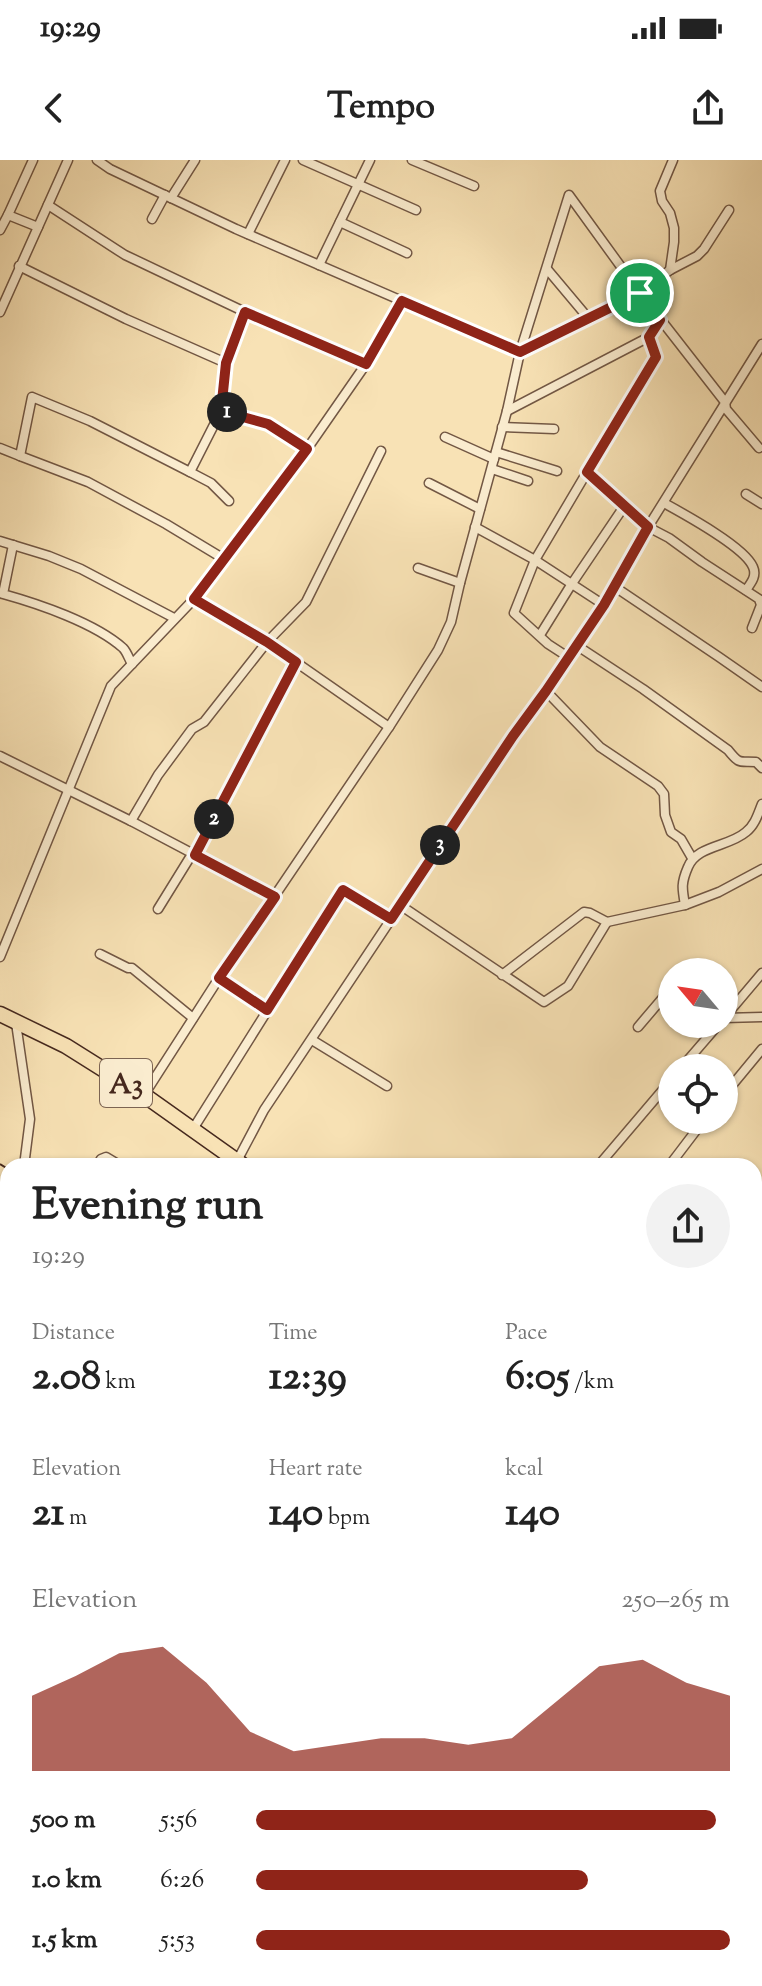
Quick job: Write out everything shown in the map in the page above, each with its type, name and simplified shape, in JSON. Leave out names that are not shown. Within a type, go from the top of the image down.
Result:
[{"type":"highway","name":"A3","points":[[0,1014],[66,1046],[144,1095],[233,1158]]},
{"type":"street","points":[[0,230],[33,160]]},
{"type":"street","points":[[0,312],[3,296],[68,160]]},
{"type":"street","points":[[97,160],[248,234],[520,352],[640,293],[670,270],[697,256],[729,210]]},
{"type":"street","points":[[152,219],[195,160]]},
{"type":"street","points":[[248,234],[285,160]]},
{"type":"street","points":[[303,160],[416,210]]},
{"type":"street","points":[[319,265],[370,160]]},
{"type":"street","points":[[412,160],[474,186]]},
{"type":"street","points":[[670,270],[674,228],[660,191],[673,160]]},
{"type":"street","points":[[144,1095],[438,650],[451,622],[520,352],[569,195],[660,320],[725,402],[726,409],[759,448]]},
{"type":"street","points":[[48,205],[125,255],[245,312],[366,364]]},
{"type":"street","points":[[8,215],[38,227]]},
{"type":"street","points":[[340,222],[407,253]]},
{"type":"street","points":[[19,266],[126,319],[226,363]]},
{"type":"street","points":[[547,269],[589,319]]},
{"type":"street","points":[[0,957],[111,686],[194,599],[307,449],[366,364],[402,301]]},
{"type":"street","points":[[190,472],[221,411],[226,363],[245,312]]},
{"type":"street","points":[[507,411],[649,337],[660,320]]},
{"type":"street","points":[[568,657],[548,644],[514,613],[535,560],[655,362],[649,337]]},
{"type":"street","points":[[244,1158],[264,1110],[604,605],[648,527],[762,344]]},
{"type":"street","points":[[20,456],[32,397],[90,421],[211,483],[229,501]]},
{"type":"street","points":[[221,411],[268,424],[307,449]]},
{"type":"street","points":[[502,427],[554,429]]},
{"type":"street","points":[[445,437],[495,456],[557,471]]},
{"type":"street","points":[[0,448],[88,482],[224,559]]},
{"type":"street","points":[[131,821],[158,775],[192,729],[204,722],[267,642],[306,602],[381,451]]},
{"type":"street","points":[[492,469],[528,481]]},
{"type":"street","points":[[587,472],[648,527],[759,599],[761,605],[752,628]]},
{"type":"street","points":[[429,483],[480,509]]},
{"type":"street","points":[[746,494],[762,504]]},
{"type":"street","points":[[664,503],[711,530],[762,567]]},
{"type":"street","points":[[540,635],[625,505]]},
{"type":"street","points":[[475,527],[535,560],[604,605]]},
{"type":"street","points":[[0,541],[81,569],[174,618]]},
{"type":"street","points":[[13,545],[3,594],[73,618],[125,650],[132,664]]},
{"type":"street","points":[[745,556],[753,567],[754,576],[746,590]]},
{"type":"street","points":[[418,568],[460,583]]},
{"type":"street","points":[[615,587],[762,687]]},
{"type":"street","points":[[194,599],[267,642],[389,727]]},
{"type":"street","points":[[576,645],[728,750],[738,762],[756,762],[762,768]]},
{"type":"street","points":[[158,909],[193,854],[296,662]]},
{"type":"street","points":[[546,691],[600,747],[658,786],[664,794],[665,815],[671,832],[681,839],[692,858]]},
{"type":"street","points":[[0,756],[275,897]]},
{"type":"street","points":[[685,905],[681,883],[692,858],[739,837],[749,829],[762,804]]},
{"type":"street","points":[[502,975],[584,912],[607,922],[685,905],[719,892],[762,869]]},
{"type":"street","points":[[193,1129],[343,890],[391,919]]},
{"type":"street","points":[[400,905],[544,1002],[568,986],[607,922]]},
{"type":"street","points":[[100,954],[132,968],[193,1018]]},
{"type":"street","points":[[738,1001],[762,973]]},
{"type":"street","points":[[219,978],[267,1010]]},
{"type":"street","points":[[638,1027],[658,1003]]},
{"type":"street","points":[[738,1018],[762,1017]]},
{"type":"street","points":[[16,1023],[30,1119],[25,1158]]},
{"type":"street","points":[[692,1054],[705,1038]]},
{"type":"street","points":[[312,1040],[387,1086]]},
{"type":"street","points":[[738,1078],[762,1049]]},
{"type":"street","points":[[605,1158],[658,1095]]},
{"type":"street","points":[[675,1158],[693,1134]]},
{"type":"route","points":[[640,293],[660,320],[649,337],[655,362],[587,472],[648,527],[604,605],[391,919],[343,890],[267,1010],[219,978],[275,897],[195,855],[296,662],[194,599],[307,449],[268,424],[221,411],[226,363],[245,312],[366,364],[402,301],[520,352],[640,293]]}]
